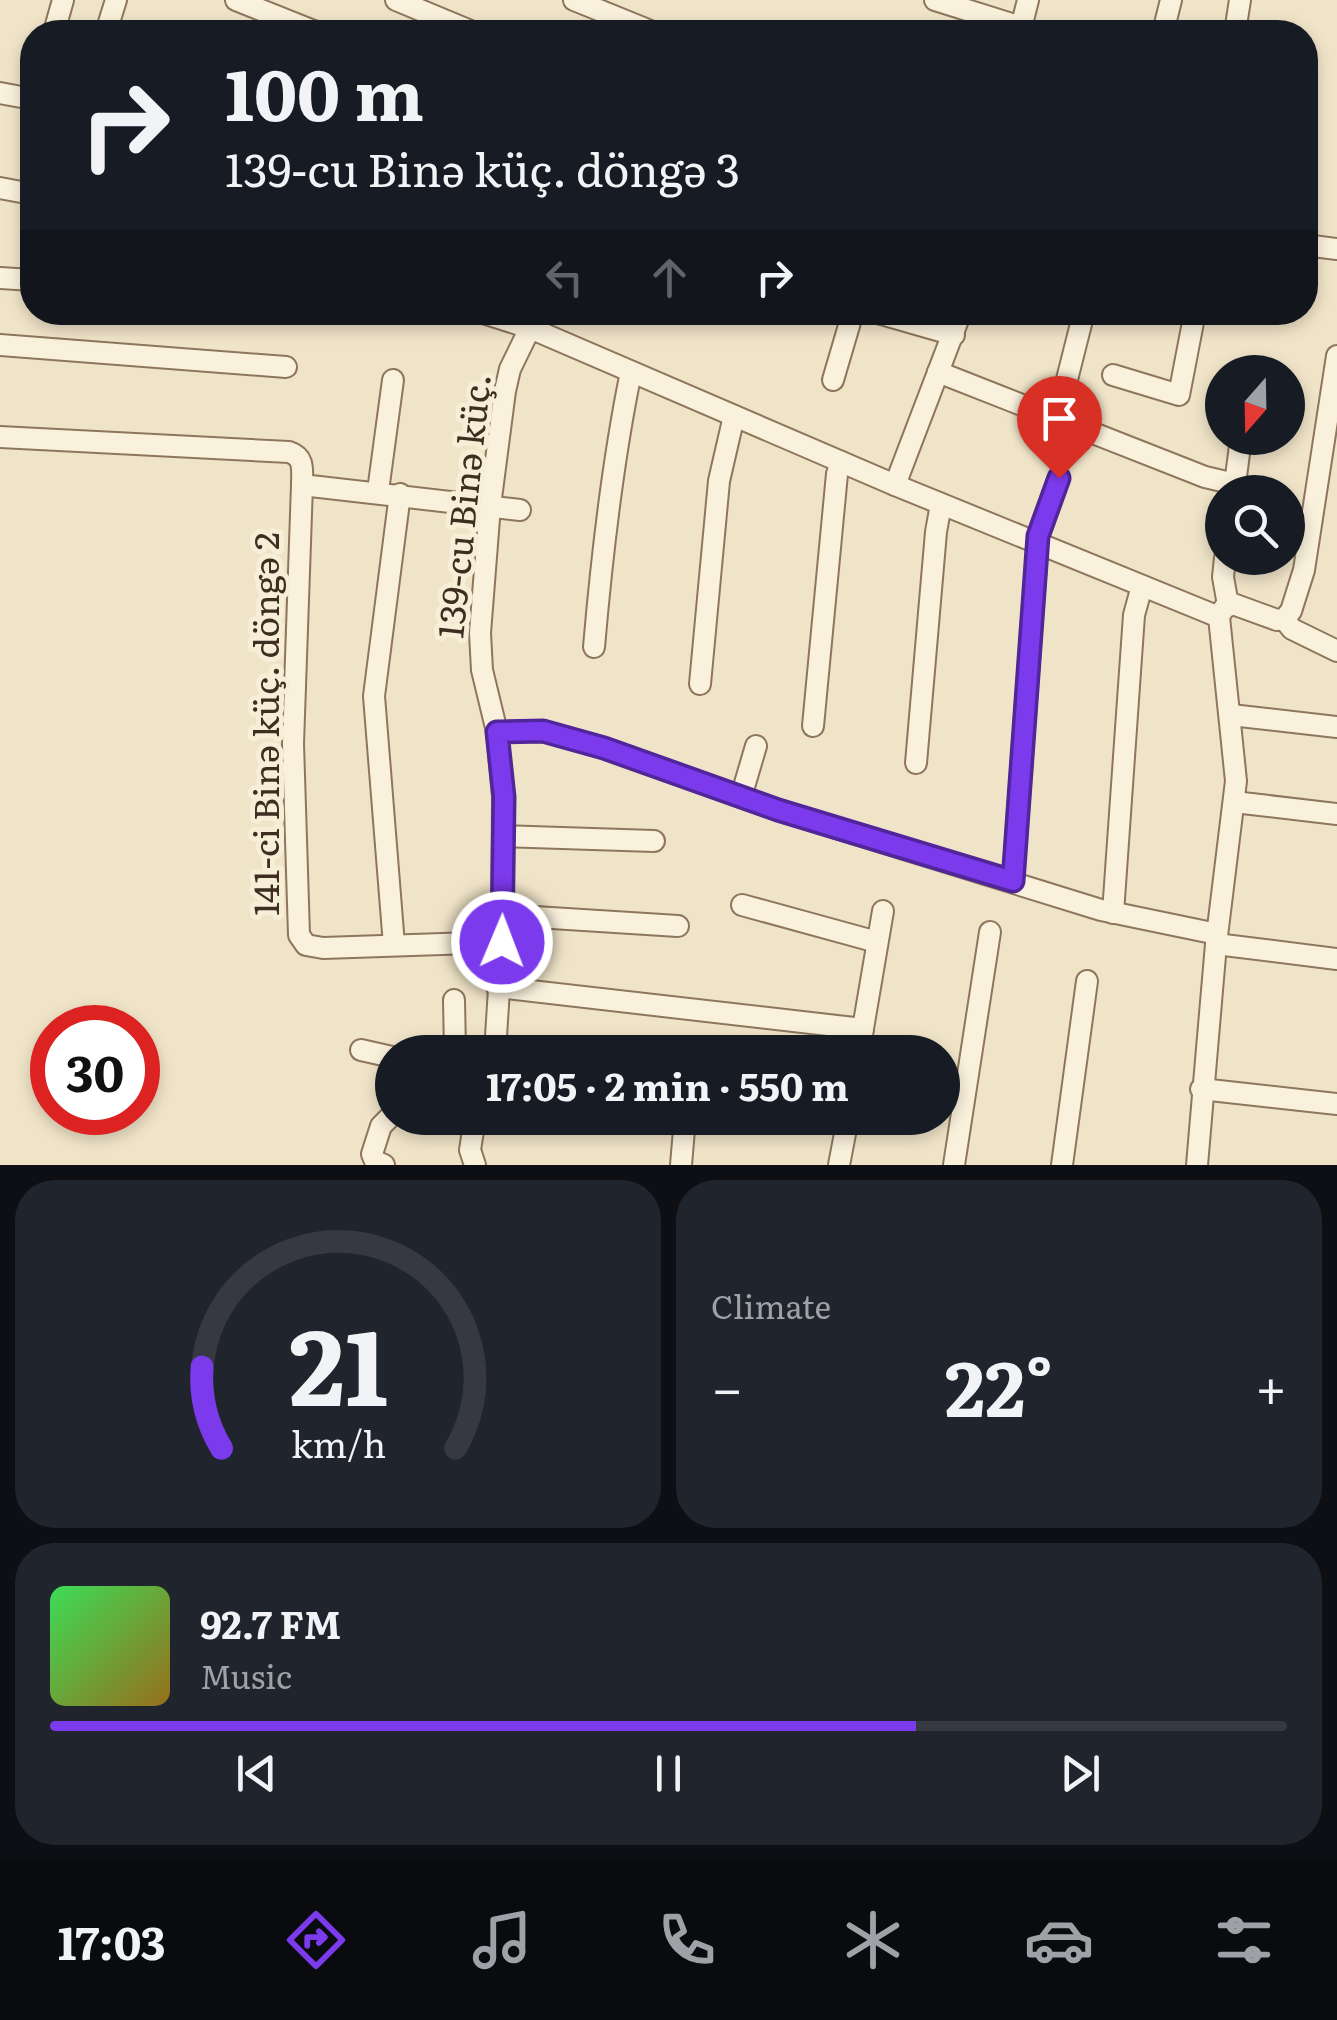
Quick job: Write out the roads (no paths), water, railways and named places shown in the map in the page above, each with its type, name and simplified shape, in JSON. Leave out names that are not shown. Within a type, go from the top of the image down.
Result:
[{"type":"street","points":[[236,0],[286,20]]},
{"type":"street","points":[[396,0],[444,20]]},
{"type":"street","points":[[574,0],[608,7],[631,20]]},
{"type":"street","points":[[935,0],[992,20]]},
{"type":"street","points":[[521,325],[895,486],[1142,586],[1223,611],[1240,606],[1271,619],[1284,619],[1300,588],[1328,472],[1337,356]]},
{"type":"street","points":[[834,380],[849,325]]},
{"type":"street","points":[[917,325],[954,336]]},
{"type":"street","points":[[895,486],[957,325]]},
{"type":"street","points":[[1057,419],[1081,325]]},
{"type":"street","points":[[1112,375],[1179,395],[1192,325]]},
{"type":"street","name":"139-cu Binə küç.","points":[[496,1035],[503,915],[502,775],[480,650],[490,506],[506,391],[510,369],[530,328]]},
{"type":"street","points":[[0,345],[286,367]]},
{"type":"street","points":[[594,647],[614,455],[632,372]]},
{"type":"street","points":[[938,372],[1205,477]]},
{"type":"street","points":[[378,491],[393,380]]},
{"type":"street","points":[[700,684],[719,481],[734,416]]},
{"type":"street","points":[[0,437],[288,452],[296,454],[302,463],[302,485],[520,510]]},
{"type":"street","points":[[813,726],[840,462]]},
{"type":"street","points":[[1013,881],[1037,544],[1059,478]]},
{"type":"street","name":"141-ci Binə küç. döngə 2","points":[[302,485],[293,744],[299,935],[306,945],[324,948],[502,942]]},
{"type":"street","points":[[394,946],[374,696],[400,494]]},
{"type":"street","points":[[916,763],[941,504]]},
{"type":"street","points":[[1196,1165],[1236,768],[1223,575]]},
{"type":"street","points":[[1113,913],[1134,615],[1142,586]]},
{"type":"street","points":[[1284,619],[1292,629],[1337,651]]},
{"type":"street","points":[[1231,714],[1337,727]]},
{"type":"street","points":[[497,732],[526,730],[560,736],[636,758],[740,798],[1113,913],[1216,939],[1337,958]]},
{"type":"street","points":[[740,798],[756,746]]},
{"type":"street","points":[[1234,802],[1337,814]]},
{"type":"street","points":[[504,836],[654,841]]},
{"type":"street","points":[[742,905],[877,942]]},
{"type":"street","points":[[862,1035],[883,911]]},
{"type":"street","points":[[503,915],[678,926]]},
{"type":"street","points":[[954,1165],[990,932]]},
{"type":"street","points":[[1062,1165],[1087,981]]},
{"type":"street","points":[[497,987],[863,1029]]},
{"type":"street","points":[[454,1000],[454,1035]]},
{"type":"street","points":[[360,1050],[375,1053]]},
{"type":"street","points":[[1201,1089],[1337,1104]]},
{"type":"street","points":[[378,1135],[372,1154],[375,1162],[384,1165]]},
{"type":"street","points":[[472,1135],[470,1150],[475,1165]]},
{"type":"street","points":[[681,1165],[684,1135]]},
{"type":"street","points":[[839,1165],[845,1135]]}]
